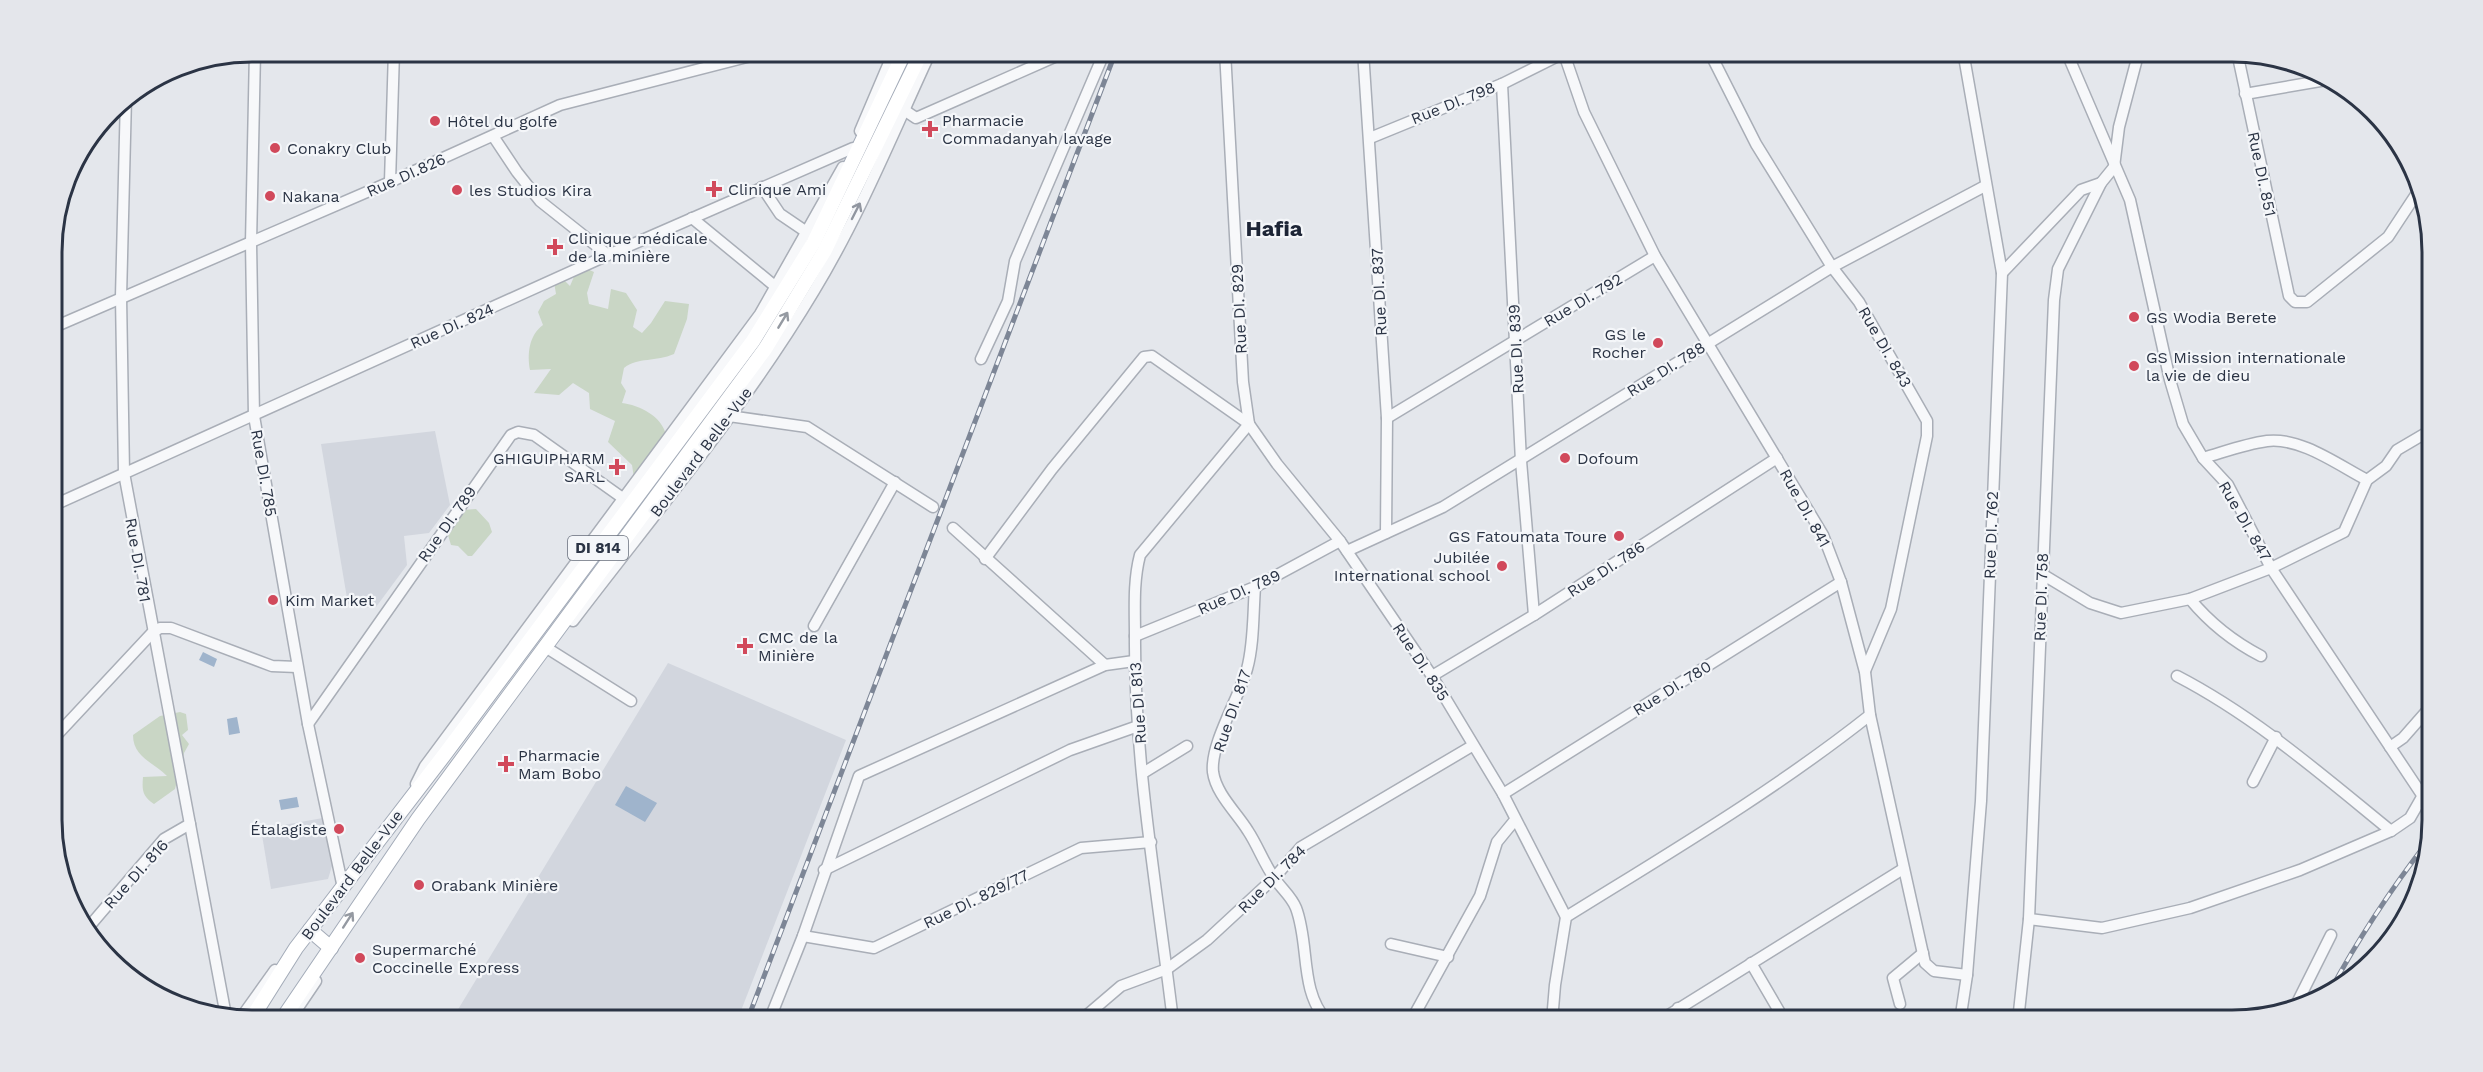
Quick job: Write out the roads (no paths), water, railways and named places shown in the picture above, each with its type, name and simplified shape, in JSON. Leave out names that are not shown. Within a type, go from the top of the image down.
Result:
[{"type":"main road","name":"Boulevard Belle-Vue","points":[[257,1010],[296,948],[408,803],[753,341],[814,242],[900,62]]},
{"type":"main road","name":"Boulevard Belle-Vue","points":[[289,1010],[415,823],[765,349],[825,250],[917,62]]},
{"type":"main road","points":[[397,816],[415,823]]},
{"type":"main road","points":[[310,930],[329,951]]},
{"type":"street","name":"Rue DI. 785","points":[[255,62],[251,243],[254,416],[297,666],[343,888]]},
{"type":"street","points":[[390,182],[393,62]]},
{"type":"street","name":"Rue DI.826","points":[[62,324],[251,243],[560,105],[727,62]]},
{"type":"street","name":"Boulevard Belle-Vue","points":[[408,803],[425,766],[760,314],[808,233],[853,148],[889,62]]},
{"type":"street","name":"Boulevard Belle-Vue","points":[[415,823],[464,768],[550,650],[780,346],[816,289],[927,62]]},
{"type":"street","points":[[904,110],[916,118],[1043,62]]},
{"type":"street","points":[[981,359],[1008,301],[1015,261],[1100,62]]},
{"type":"street","name":"Rue DI. 829","points":[[1226,62],[1243,382],[1249,424]]},
{"type":"street","name":"Rue DI. 837","points":[[1364,62],[1386,418],[1386,533]]},
{"type":"street","name":"Rue DI. 798","points":[[1370,138],[1502,84],[1545,62]]},
{"type":"street","name":"Rue DI. 841","points":[[1568,62],[1584,112],[1655,256],[1709,341],[1823,535],[1841,582],[1865,672],[1870,715],[1923,953]]},
{"type":"street","name":"Rue DI. 843","points":[[1715,62],[1756,144],[1832,267],[1859,302],[1927,421],[1927,436],[1891,609],[1865,672]]},
{"type":"street","name":"Rue DI. 762","points":[[1962,1010],[1967,975],[1981,801],[2002,273],[1965,62]]},
{"type":"street","name":"Rue DI. 847","points":[[2071,62],[2130,200],[2170,380],[2183,424],[2203,458],[2228,485],[2271,568],[2422,797]]},
{"type":"street","points":[[2115,167],[2119,127],[2136,62]]},
{"type":"street","name":"Rue DI. 851","points":[[2239,62],[2289,296],[2295,303],[2307,302],[2388,237],[2414,198]]},
{"type":"street","points":[[2245,94],[2316,82]]},
{"type":"street","name":"Rue DI. 839","points":[[1502,84],[1521,461],[1534,615]]},
{"type":"street","name":"Rue DI. 781","points":[[126,109],[121,297],[124,473],[152,633],[225,1008]]},
{"type":"street","points":[[493,136],[540,201],[608,255]]},
{"type":"street","name":"Rue DI. 824","points":[[62,501],[608,255],[853,148]]},
{"type":"street","name":"Rue DI. 758","points":[[2019,1010],[2029,919],[2054,300],[2058,268],[2101,183],[2115,167]]},
{"type":"street","name":"Rue DI. 758","points":[[2002,273],[2081,190],[2101,183]]},
{"type":"street","name":"Rue DI. 788","points":[[1347,552],[1443,507],[1521,461],[1709,341],[1832,267],[1985,186]]},
{"type":"street","points":[[762,188],[780,214],[808,233]]},
{"type":"street","points":[[692,218],[776,287]]},
{"type":"street","name":"Rue DI. 792","points":[[1386,418],[1655,256]]},
{"type":"street","points":[[985,559],[1052,469],[1144,357],[1152,356],[1249,424]]},
{"type":"street","points":[[729,416],[807,427],[933,507]]},
{"type":"street","name":"Rue DI. 835","points":[[1249,424],[1277,464],[1340,541],[1432,676],[1472,746],[1503,794],[1566,917]]},
{"type":"street","name":"Rue DI 813","points":[[1172,1010],[1138,726],[1134,661],[1136,573],[1140,555],[1249,424]]},
{"type":"street","name":"Rue DI. 789","points":[[308,724],[511,435],[518,432],[534,435],[624,500]]},
{"type":"street","points":[[2042,574],[2090,603],[2121,613],[2190,598],[2271,568],[2344,532],[2367,480],[2386,466],[2397,450],[2422,435]]},
{"type":"street","points":[[2203,458],[2268,441],[2283,442],[2298,445],[2367,480]]},
{"type":"street","name":"Rue DI. 786","points":[[1432,676],[1534,615],[1777,458]]},
{"type":"street","points":[[814,626],[895,482]]},
{"type":"street","points":[[952,528],[1105,665]]},
{"type":"street","name":"Rue DI. 789","points":[[1135,636],[1255,587],[1340,541]]},
{"type":"street","name":"Rue DI. 780","points":[[1503,794],[1841,582]]},
{"type":"street","name":"Rue DI. 817","points":[[1255,587],[1248,666],[1239,696],[1217,742],[1213,772],[1224,797],[1248,830],[1274,878],[1294,905],[1302,924],[1308,986],[1319,1010]]},
{"type":"street","points":[[2190,598],[2203,615],[2221,630],[2261,656]]},
{"type":"street","points":[[62,728],[152,633],[160,628],[171,628],[272,666],[297,666]]},
{"type":"street","points":[[550,650],[631,701]]},
{"type":"street","points":[[773,1010],[859,777],[1105,665],[1134,661]]},
{"type":"street","points":[[2177,676],[2220,698],[2276,737],[2391,831]]},
{"type":"street","points":[[1553,1010],[1566,917],[1748,805],[1818,756],[1870,715]]},
{"type":"street","points":[[2390,747],[2403,738],[2422,716]]},
{"type":"street","points":[[824,870],[1070,750],[1138,726]]},
{"type":"street","points":[[2253,782],[2276,737]]},
{"type":"street","points":[[1143,773],[1186,746]]},
{"type":"street","name":"Rue DI. 784","points":[[1093,1010],[1121,986],[1167,969],[1207,940],[1274,878],[1300,846],[1472,746]]},
{"type":"street","points":[[2029,919],[2102,928],[2190,908],[2300,870],[2391,831],[2410,818],[2422,797]]},
{"type":"street","points":[[1417,1010],[1480,896],[1497,842],[1515,820]]},
{"type":"street","name":"Rue DI. 816","points":[[92,923],[164,839],[190,824]]},
{"type":"street","name":"Rue DI. 829/77","points":[[802,936],[874,948],[1081,848],[1151,842]]},
{"type":"street","points":[[1675,1010],[1903,869]]},
{"type":"street","points":[[2300,997],[2331,935]]},
{"type":"street","points":[[1391,944],[1448,957]]},
{"type":"street","name":"Boulevard Belle-Vue","points":[[246,1010],[277,967],[296,948]]},
{"type":"street","name":"Boulevard Belle-Vue","points":[[297,1010],[320,976],[329,951]]},
{"type":"street","points":[[1900,1004],[1893,978],[1923,953],[1925,963],[1934,971],[1967,975]]},
{"type":"street","points":[[1751,963],[1778,1010]]},
{"type":"water","points":[[203,652],[217,659],[214,667],[199,660]]},
{"type":"water","points":[[237,717],[240,733],[229,735],[227,719]]},
{"type":"water","points":[[626,786],[657,803],[645,822],[615,805]]},
{"type":"water","points":[[297,797],[299,807],[281,810],[279,800]]},
{"type":"railway","points":[[751,1010],[1112,62]]},
{"type":"railway","points":[[2338,977],[2376,915],[2419,854]]},
{"type":"place","name":"Hôtel du golfe","points":[[435,121]]},
{"type":"place","name":"Pharmacie Commadanyah lavage","points":[[930,129]]},
{"type":"place","name":"Conakry Club","points":[[275,148]]},
{"type":"place","name":"Clinique Ami","points":[[714,189]]},
{"type":"place","name":"les Studios Kira","points":[[457,190]]},
{"type":"place","name":"Nakana","points":[[270,196]]},
{"type":"place","name":"Clinique médicale de la minière","points":[[555,247]]},
{"type":"place","name":"GS Wodia Berete","points":[[2134,317]]},
{"type":"place","name":"GS le Rocher","points":[[1658,343]]},
{"type":"place","name":"GS Mission internationale la vie de dieu","points":[[2134,366]]},
{"type":"place","name":"Dofoum","points":[[1565,458]]},
{"type":"place","name":"GHIGUIPHARM SARL","points":[[617,467]]},
{"type":"place","name":"GS Fatoumata Toure","points":[[1619,536]]},
{"type":"place","name":"Jubilée International school","points":[[1502,566]]},
{"type":"place","name":"Kim Market","points":[[273,600]]},
{"type":"place","name":"CMC de la Minière","points":[[745,646]]},
{"type":"place","name":"Pharmacie Mam Bobo","points":[[506,764]]},
{"type":"place","name":"Étalagiste","points":[[339,829]]},
{"type":"place","name":"Orabank Minière","points":[[419,885]]},
{"type":"place","name":"Supermarché Coccinelle Express","points":[[360,958]]},
{"type":"district","name":"Hafia","points":[[1274,228]]}]
